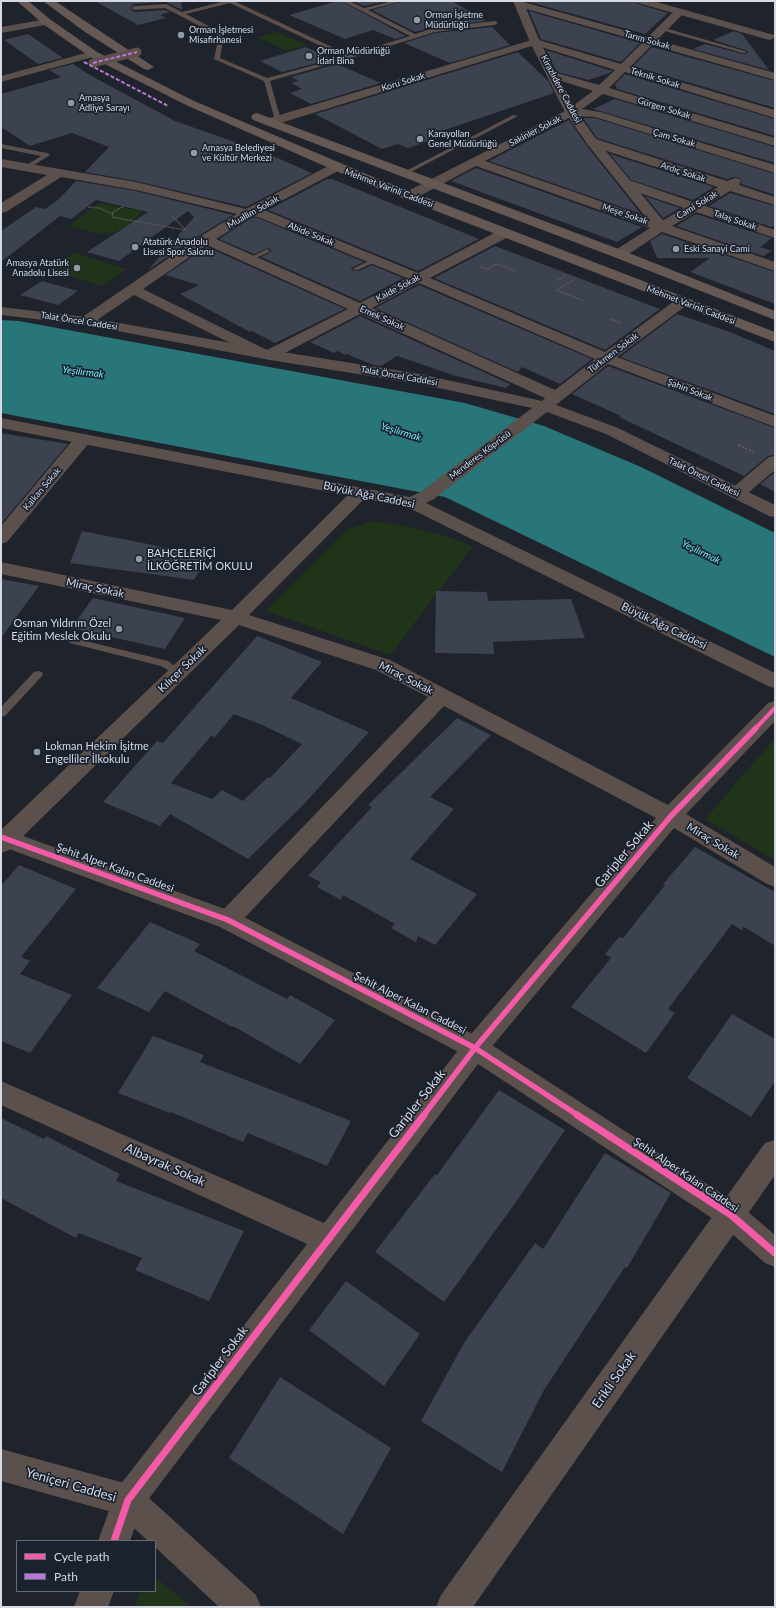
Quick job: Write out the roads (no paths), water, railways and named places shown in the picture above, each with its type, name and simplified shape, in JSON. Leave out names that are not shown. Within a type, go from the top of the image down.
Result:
[{"type":"main road","name":"Mehmet Varinli Caddesi","points":[[22,1],[93,59],[190,103],[336,167],[775,337]]},
{"type":"main road","points":[[48,1],[89,30],[161,73]]},
{"type":"main road","name":"Mehmet Varinli Caddesi","points":[[246,112],[274,121],[433,184],[619,254],[775,316]]},
{"type":"street","points":[[642,1],[680,12],[773,33],[775,50]]},
{"type":"street","name":"Tarım Sokak","points":[[519,2],[775,77]]},
{"type":"street","name":"Kirazlıdere Caddesi","points":[[519,2],[535,42],[571,112],[592,142],[660,226]]},
{"type":"street","name":"Sakinler Sokak","points":[[409,196],[571,112],[602,89],[680,12]]},
{"type":"street","points":[[1,30],[47,22]]},
{"type":"street","name":"Teknik Sokak","points":[[535,42],[775,114]]},
{"type":"street","name":"Koru Sokak","points":[[274,121],[535,42]]},
{"type":"street","points":[[1,78],[93,59],[137,52]]},
{"type":"street","name":"Gürgen Sokak","points":[[553,75],[775,142]]},
{"type":"street","name":"Çam Sokak","points":[[571,112],[596,114],[775,169]]},
{"type":"street","name":"Ardıç Sokak","points":[[592,142],[775,201]]},
{"type":"street","name":"Cami Sokak","points":[[619,254],[660,226],[696,206],[775,157]]},
{"type":"street","name":"Meşe Sokak","points":[[475,162],[775,267]]},
{"type":"street","name":"Abide Sokak","points":[[1,163],[136,186],[248,213],[260,212],[606,358]]},
{"type":"street","name":"Muallim Sokak","points":[[86,321],[206,239],[248,213],[336,167]]},
{"type":"street","points":[[1,209],[58,173]]},
{"type":"street","name":"Talaş Sokak","points":[[627,184],[696,206],[775,234]]},
{"type":"street","name":"Kaide Sokak","points":[[267,355],[505,233]]},
{"type":"street","name":"Emek Sokak","points":[[206,239],[360,308],[545,406]]},
{"type":"street","points":[[133,289],[267,355]]},
{"type":"street","name":"Türkmen Sokak","points":[[545,406],[606,358],[682,302]]},
{"type":"street","name":"Talat Öncel Caddesi","points":[[1,311],[86,321],[267,355],[420,379],[545,406],[612,431],[775,512]]},
{"type":"street","name":"Şahin Sokak","points":[[606,358],[775,422]]},
{"type":"street","name":"Menderes Köprüsü","points":[[420,499],[545,406]]},
{"type":"street","name":"Büyük Ağa Caddesi","points":[[1,423],[360,493],[420,499],[775,681]]},
{"type":"street","name":"Kalkan Sokak","points":[[1,538],[83,439]]},
{"type":"street","points":[[737,493],[775,461]]},
{"type":"street","name":"Kılıçer Sokak","points":[[3,840],[178,674],[360,493]]},
{"type":"street","name":"Miraç Sokak","points":[[1,568],[236,617],[383,665],[671,816],[775,878]]},
{"type":"street","points":[[228,920],[441,696]]},
{"type":"street","name":"Garipler Sokak","points":[[114,1540],[128,1500],[475,1048],[671,816],[775,708]]},
{"type":"street","name":"Şehit Alper Kalan Caddesi","points":[[3,840],[228,920],[475,1048],[731,1215],[775,1253]]},
{"type":"street","name":"Albayrak Sokak","points":[[1,1093],[328,1239]]},
{"type":"street","name":"Erikli Sokak","points":[[453,1607],[775,1152]]},
{"type":"street","name":"Yeniçeri Caddesi","points":[[1,1465],[128,1500],[244,1607]]},
{"type":"street","points":[[91,1607],[97,1592]]},
{"type":"lane","points":[[182,14],[231,1],[349,57]]},
{"type":"lane","points":[[345,1],[415,36]]},
{"type":"lane","points":[[363,10],[399,1]]},
{"type":"lane","points":[[134,8],[166,6],[222,35],[217,59],[267,80],[349,57],[434,30],[495,23]]},
{"type":"lane","points":[[663,29],[745,52]]},
{"type":"lane","points":[[267,80],[274,121]]},
{"type":"lane","points":[[405,173],[515,116]]},
{"type":"lane","points":[[1,146],[47,155],[26,168]]},
{"type":"lane","points":[[250,259],[267,251]]},
{"type":"lane","points":[[356,269],[375,260]]},
{"type":"lane","points":[[73,641],[164,663],[178,674]]},
{"type":"lane","points":[[1,713],[38,674]]},
{"type":"water","name":"Yeşilırmak","points":[[1,320],[19,321],[465,403],[544,426],[641,467],[775,533],[775,657],[445,497],[1,413]]},
{"type":"place","name":"Orman İşletme Müdürlüğü","points":[[417,20]]},
{"type":"place","name":"Orman İşletmesi Misafirhanesi","points":[[181,35]]},
{"type":"place","name":"Orman Müdürlüğü İdari Bina","points":[[309,56]]},
{"type":"place","name":"Amasya Adliye Sarayı","points":[[71,103]]},
{"type":"place","name":"Karayolları Genel Müdürlüğü","points":[[420,139]]},
{"type":"place","name":"Amasya Belediyesi ve Kültür Merkezi","points":[[194,153]]},
{"type":"place","name":"Atatürk Anadolu Lisesi Spor Salonu","points":[[135,247]]},
{"type":"place","name":"Eski Sanayi Cami","points":[[676,249]]},
{"type":"place","name":"Amasya Atatürk Anadolu Lisesi","points":[[77,268]]},
{"type":"place","name":"BAHÇELERİÇİ İLKÖĞRETİM OKULU","points":[[139,559]]},
{"type":"place","name":"Osman Yıldırım Özel Eğitim Meslek Okulu","points":[[119,629]]},
{"type":"place","name":"Lokman Hekim İşitme Engelliler İlkokulu","points":[[37,752]]}]
